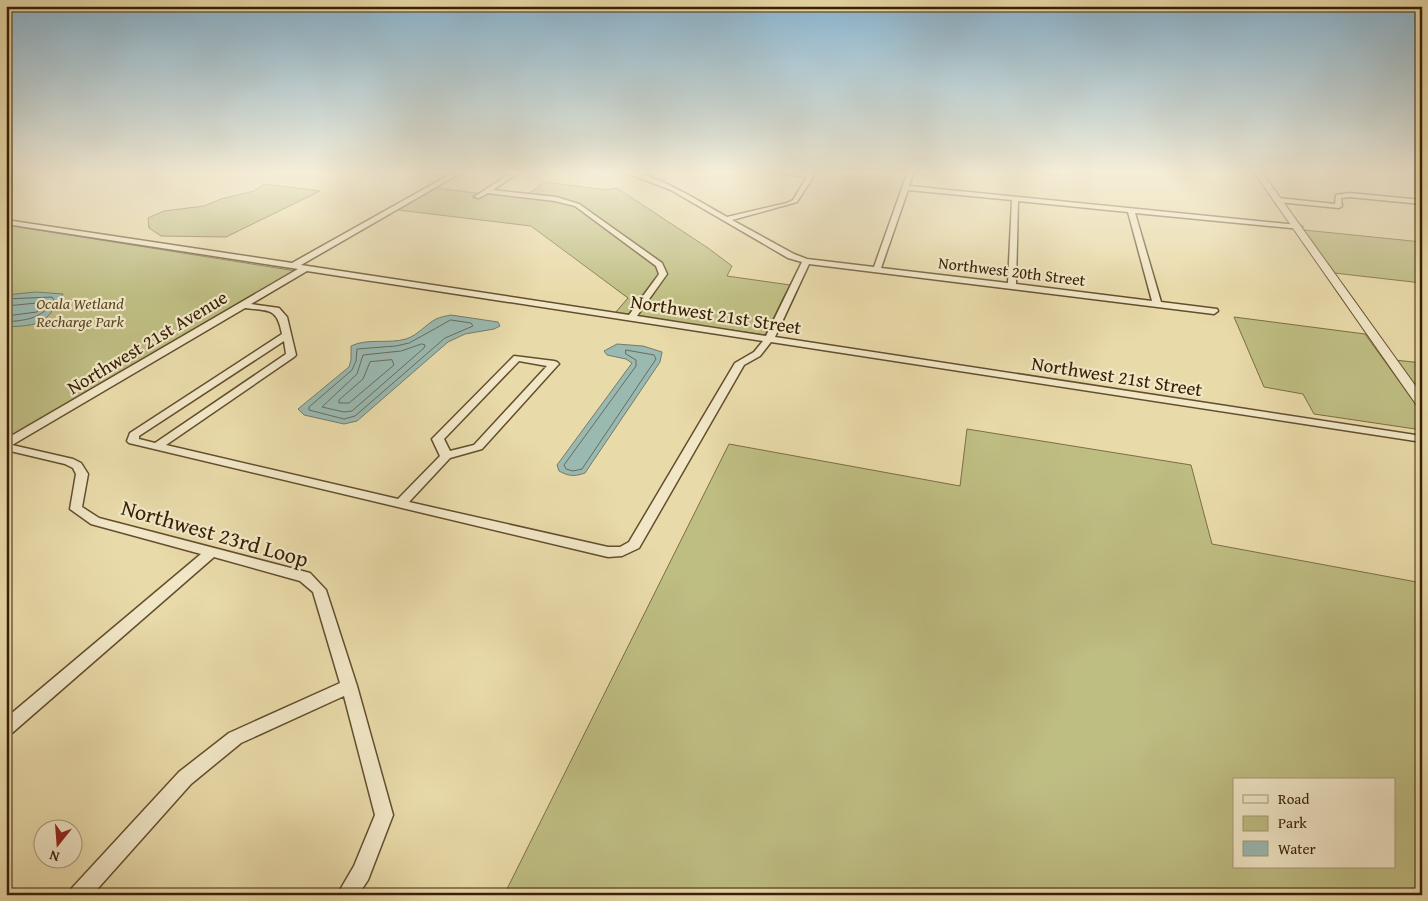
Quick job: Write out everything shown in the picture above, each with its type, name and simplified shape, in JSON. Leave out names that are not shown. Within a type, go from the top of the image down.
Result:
[{"type":"street","points":[[293,266],[387,213]]},
{"type":"street","points":[[588,213],[659,264],[663,274],[661,278],[631,318]]},
{"type":"street","name":"Northwest 20th Street","points":[[715,213],[791,256],[806,261],[1214,311]]},
{"type":"street","points":[[726,219],[751,213]]},
{"type":"street","points":[[878,269],[897,213]]},
{"type":"street","points":[[1012,286],[1015,213]]},
{"type":"street","points":[[1133,213],[1157,304]]},
{"type":"street","points":[[1162,213],[1298,227]]},
{"type":"street","points":[[1288,213],[1422,404]]},
{"type":"street","name":"Northwest 21st Street","points":[[6,222],[1422,439]]},
{"type":"street","points":[[287,335],[134,435],[133,441],[608,552],[622,551],[634,545],[740,363],[757,354],[769,339],[806,261]]},
{"type":"street","name":"Northwest 21st Avenue","points":[[6,446],[306,268]]},
{"type":"street","points":[[158,446],[291,355],[284,320],[276,310],[244,305]]},
{"type":"street","points":[[401,503],[446,456],[478,447],[554,364],[517,358],[438,439],[446,456]]},
{"type":"street","name":"Northwest 23rd Loop","points":[[6,446],[69,461],[77,466],[82,474],[76,509],[95,521],[305,577],[319,590],[349,686],[384,815],[361,873],[347,895]]},
{"type":"street","points":[[6,728],[212,552]]},
{"type":"street","points":[[79,895],[185,778],[235,738],[349,686]]},
{"type":"green space","points":[[159,213],[275,213],[226,237],[161,236],[149,228],[148,218]]},
{"type":"green space","points":[[423,213],[655,213],[732,266],[727,276],[790,285],[765,335],[615,313],[628,298],[531,226]]},
{"type":"green space","name":"Ocala Wetland Recharge Park","points":[[6,225],[296,271],[6,441]]},
{"type":"green space","points":[[1304,230],[1422,242],[1422,283],[1334,273]]},
{"type":"green space","points":[[1234,317],[1365,334],[1422,413],[1422,430],[1314,414],[1303,394],[1264,387]]},
{"type":"green space","points":[[1395,360],[1422,363],[1422,384],[1412,383]]},
{"type":"green space","points":[[967,429],[1191,465],[1212,544],[1422,583],[1422,895],[504,895],[729,444],[960,486]]},
{"type":"water","points":[[36,292],[63,294],[47,318],[35,324],[6,327],[6,295]]},
{"type":"water","points":[[451,315],[498,322],[500,326],[494,329],[465,334],[448,342],[357,421],[344,424],[304,415],[298,409],[349,367],[351,346],[364,342],[406,339],[436,319]]},
{"type":"water","points":[[617,344],[643,346],[662,352],[660,362],[585,473],[565,474],[559,471],[557,465],[632,363],[626,359],[607,355],[604,351]]}]
